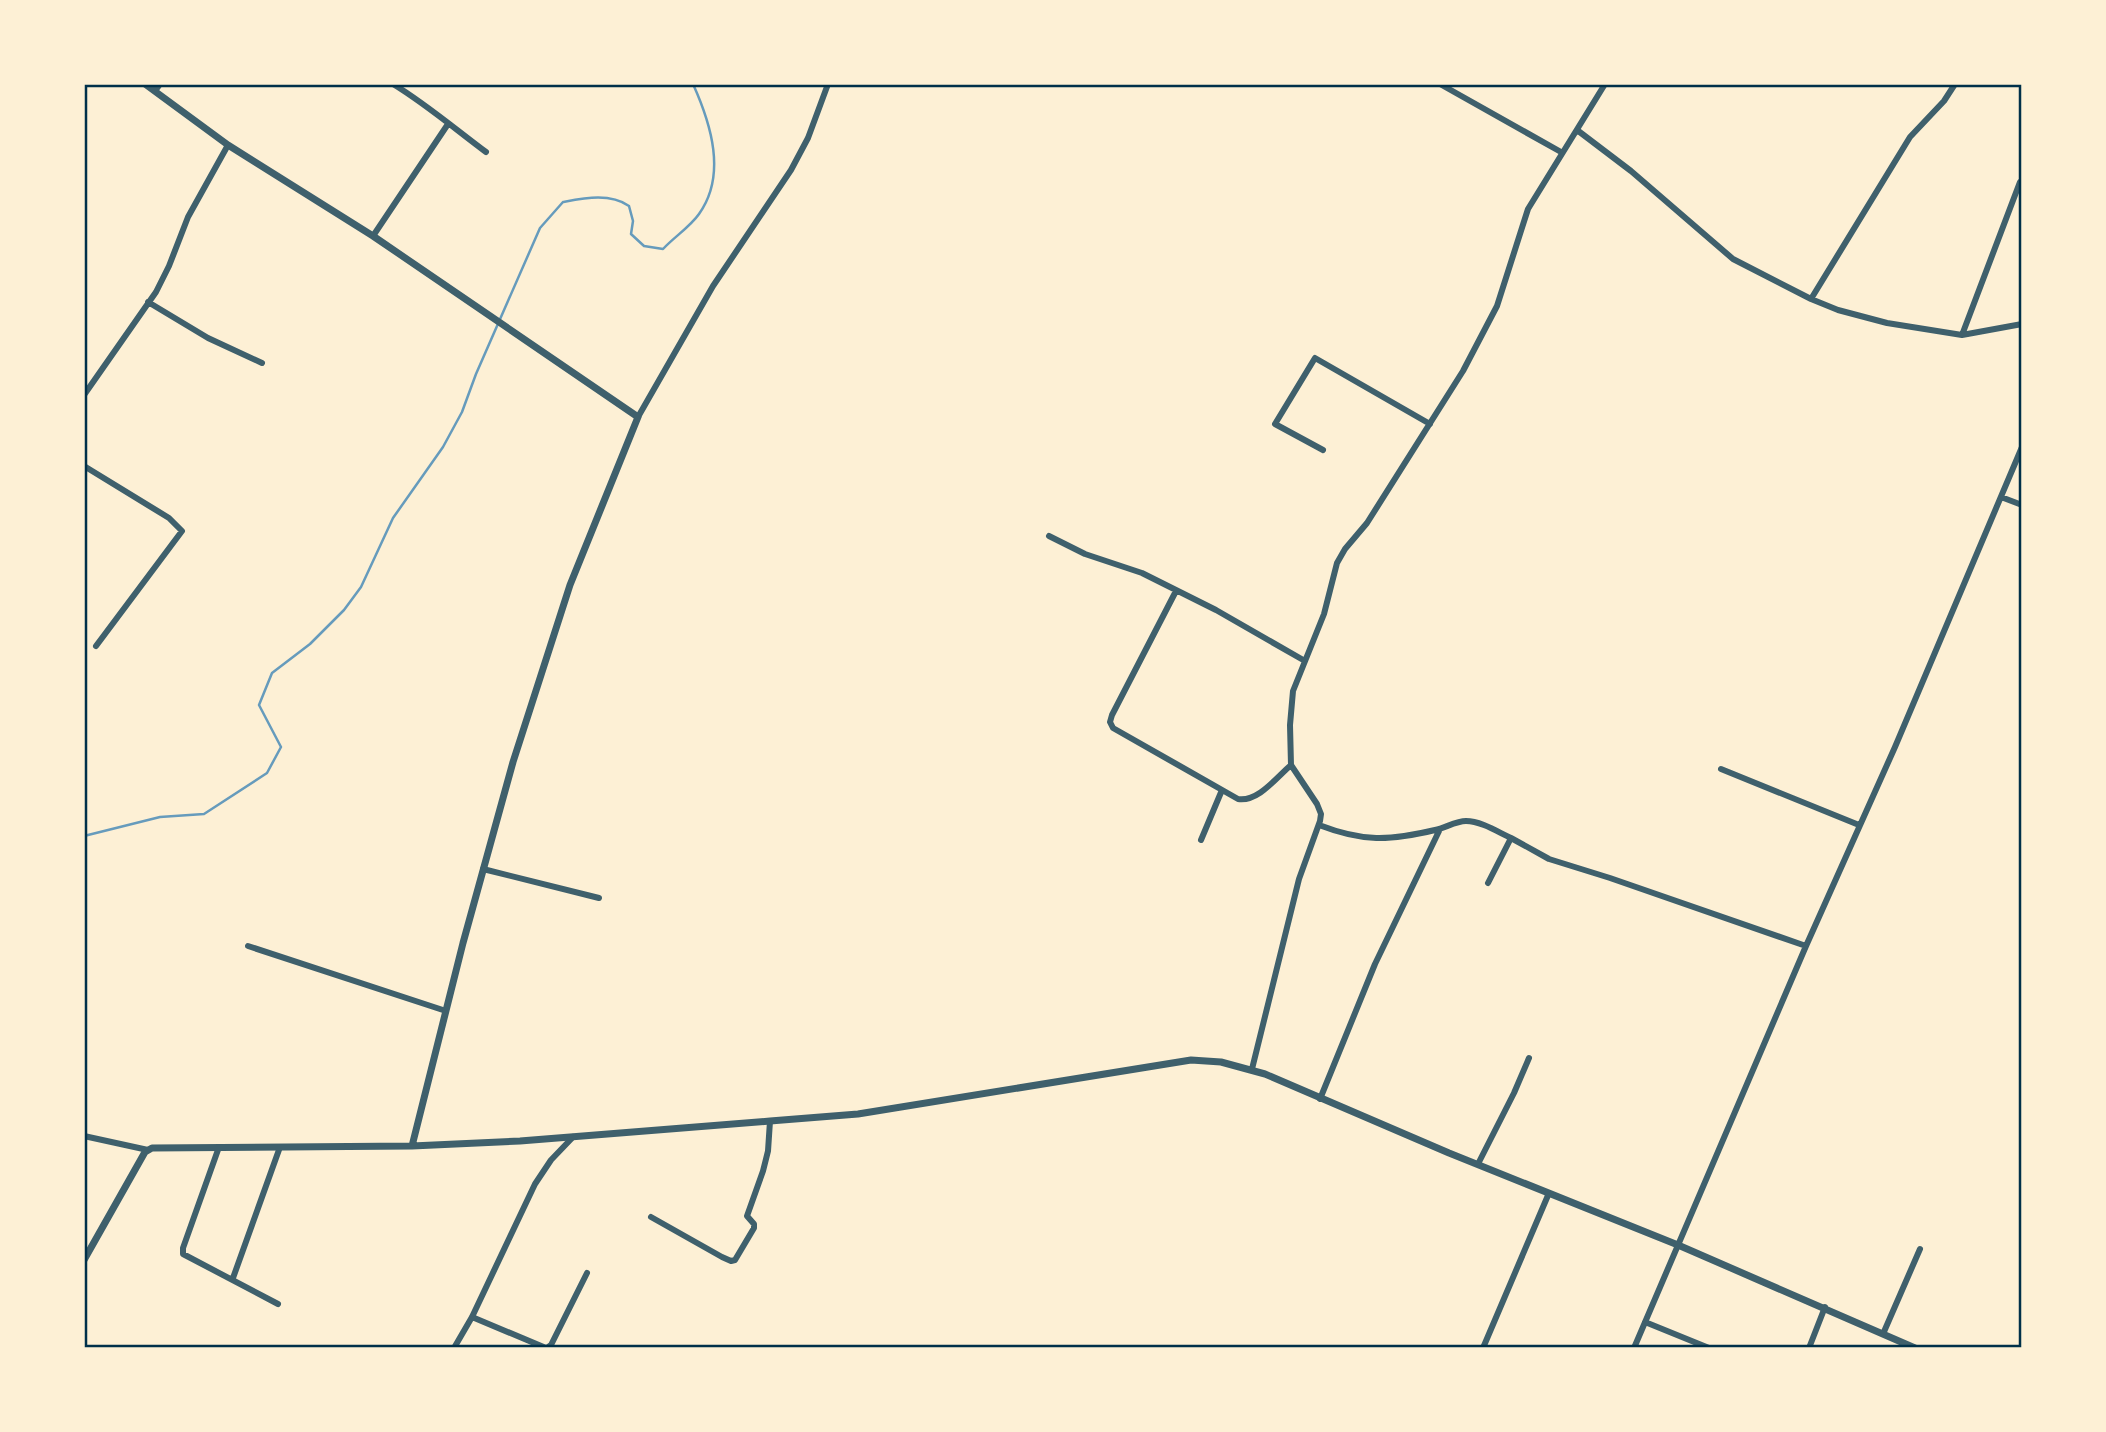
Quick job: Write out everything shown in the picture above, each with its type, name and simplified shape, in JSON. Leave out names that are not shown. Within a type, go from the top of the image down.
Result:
[{"type":"street","points":[[145,84],[158,88],[228,145],[373,236],[638,417]]},
{"type":"street","points":[[393,84],[427,104],[448,124],[486,152]]},
{"type":"street","points":[[412,1146],[483,869],[513,762],[569,585],[638,417],[713,286],[791,170],[808,138],[828,84]]},
{"type":"street","points":[[1440,84],[1561,152]]},
{"type":"street","points":[[1252,1069],[1299,879],[1321,814],[1291,765],[1290,724],[1293,691],[1324,614],[1337,563],[1367,523],[1463,371],[1497,306],[1528,209],[1605,84]]},
{"type":"street","points":[[1811,299],[1910,137],[1944,101],[1955,84]]},
{"type":"street","points":[[373,236],[448,124]]},
{"type":"street","points":[[1577,130],[1631,171],[1733,259],[1811,299],[1838,310],[1887,323],[1962,335],[2022,324]]},
{"type":"street","points":[[84,395],[148,302],[169,266],[188,217],[228,145]]},
{"type":"street","points":[[1962,335],[2020,182]]},
{"type":"street","points":[[148,302],[208,338],[262,363]]},
{"type":"street","points":[[1323,450],[1275,424],[1315,358],[1430,424]]},
{"type":"street","points":[[1634,1348],[2021,453]]},
{"type":"street","points":[[84,466],[169,518],[182,531],[96,646]]},
{"type":"street","points":[[2001,497],[2022,505]]},
{"type":"street","points":[[1049,536],[1085,554],[1142,573],[1216,610],[1306,661]]},
{"type":"street","points":[[1176,591],[1110,722],[1113,728],[1238,799],[1254,797],[1291,765]]},
{"type":"street","points":[[1721,769],[1859,825]]},
{"type":"street","points":[[1201,840],[1222,790]]},
{"type":"street","points":[[1319,825],[1365,839],[1440,829],[1468,821],[1511,838],[1549,859],[1806,946]]},
{"type":"street","points":[[1320,1099],[1375,964],[1440,829]]},
{"type":"street","points":[[1489,883],[1511,838]]},
{"type":"street","points":[[483,869],[599,898]]},
{"type":"street","points":[[248,946],[446,1011]]},
{"type":"street","points":[[1478,1164],[1529,1058]]},
{"type":"street","points":[[84,1136],[148,1150],[162,1146],[412,1146],[573,1137],[858,1114],[1191,1060],[1221,1062],[1252,1069],[1678,1245],[1916,1348]]},
{"type":"street","points":[[651,1217],[731,1261],[735,1260],[754,1228],[747,1216],[765,1161],[770,1121]]},
{"type":"street","points":[[454,1348],[472,1317],[535,1184],[551,1160],[573,1137]]},
{"type":"street","points":[[219,1147],[183,1254],[278,1304]]},
{"type":"street","points":[[233,1278],[280,1147]]},
{"type":"street","points":[[84,1260],[148,1150]]},
{"type":"street","points":[[1483,1348],[1549,1193]]},
{"type":"street","points":[[1883,1334],[1920,1249]]},
{"type":"street","points":[[472,1317],[547,1348],[551,1345],[587,1273]]},
{"type":"street","points":[[1809,1348],[1825,1307]]},
{"type":"street","points":[[1645,1322],[1709,1348]]},
{"type":"waterway","points":[[84,836],[160,817],[204,814],[267,773],[281,747],[259,705],[272,673],[310,644],[344,610],[361,587],[393,518],[443,447],[462,412],[540,228],[563,202],[614,199],[629,206],[633,221],[631,234],[644,246],[663,249],[699,214],[708,199],[714,166],[710,132],[693,84]]}]
